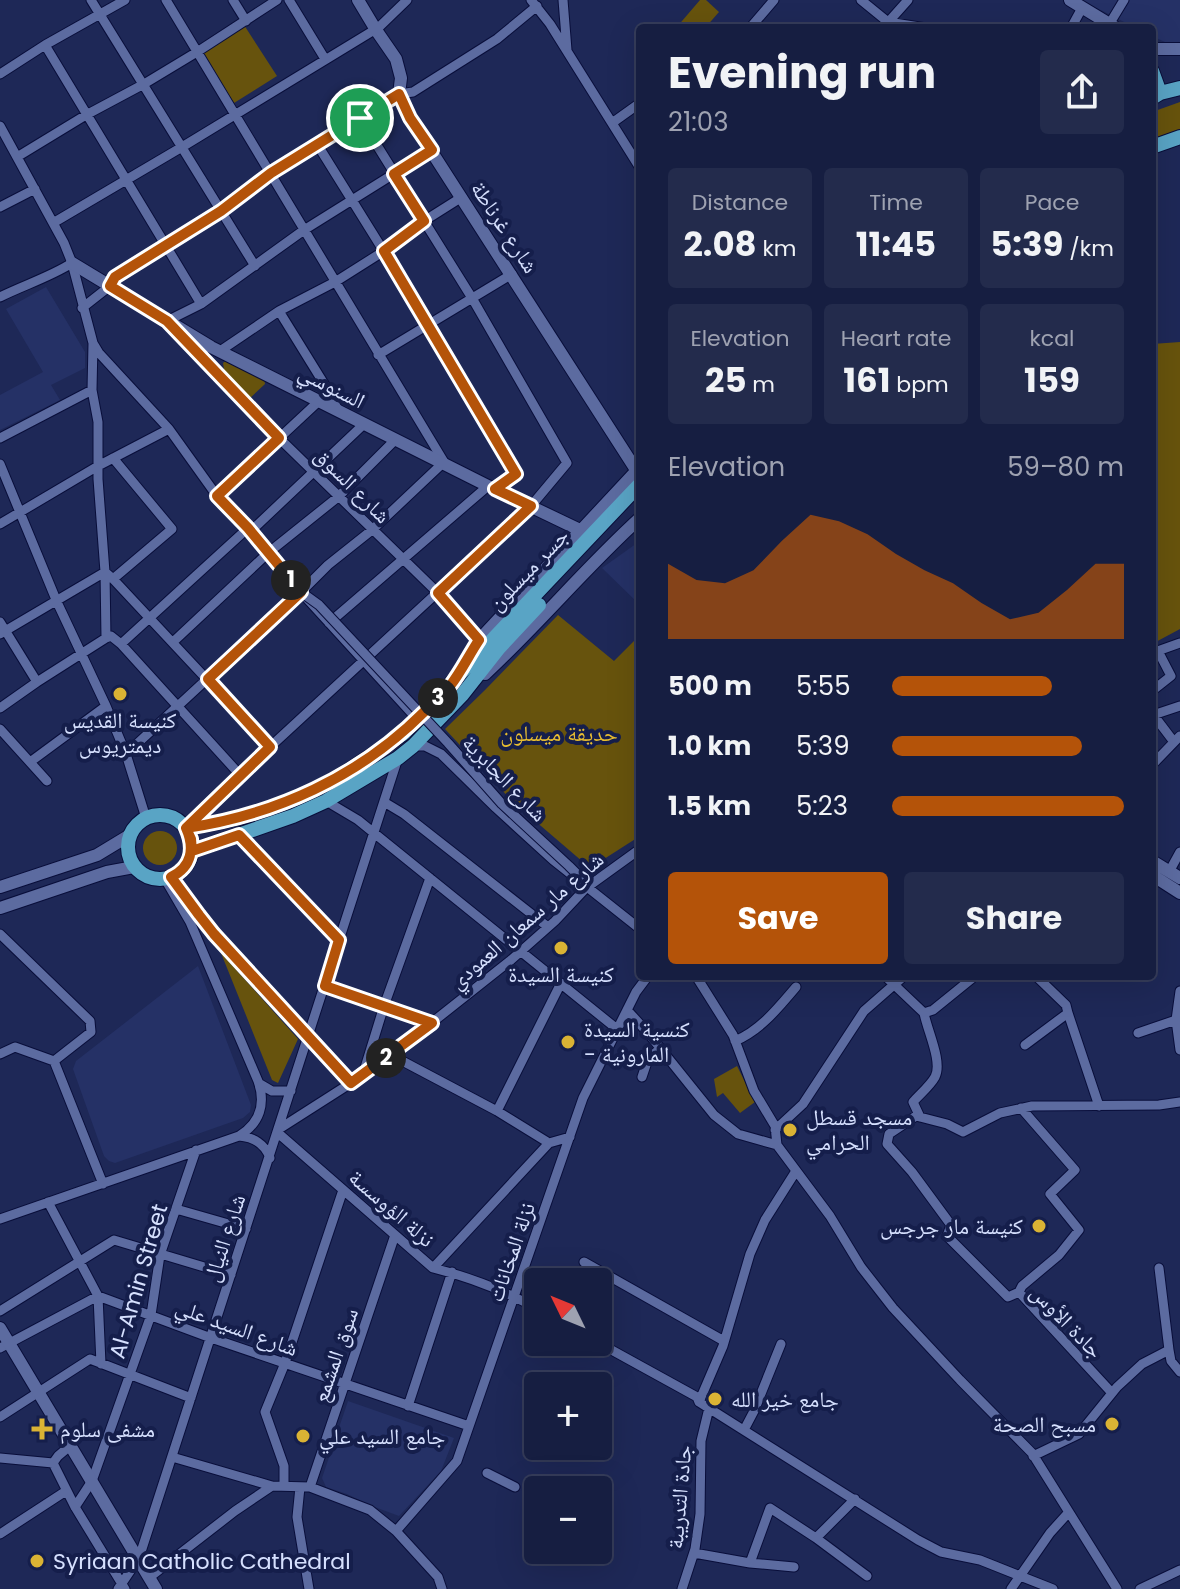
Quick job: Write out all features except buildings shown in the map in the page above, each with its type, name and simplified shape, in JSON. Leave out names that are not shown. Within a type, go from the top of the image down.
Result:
[{"type":"main road","name":"شارع غرناطة","points":[[358,0],[396,59],[401,78],[399,94],[410,118],[636,469]]},
{"type":"main road","points":[[1070,0],[1110,24]]},
{"type":"main road","points":[[1156,49],[1179,48]]},
{"type":"main road","points":[[1156,95],[1180,88]]},
{"type":"main road","points":[[1156,146],[1180,137]]},
{"type":"main road","name":"السنوسي","points":[[72,263],[220,351],[582,531]]},
{"type":"main road","points":[[192,851],[293,816],[326,801],[413,746],[456,690],[479,640],[636,477]]},
{"type":"main road","name":"جسر ميسلون","points":[[456,690],[473,660],[636,477]]},
{"type":"main road","name":"جسر ميسلون","points":[[456,690],[636,502]]},
{"type":"main road","points":[[186,828],[223,822],[297,798],[361,763],[404,733],[417,719],[525,635],[604,550],[636,522]]},
{"type":"main road","points":[[154,815],[171,817],[186,828],[192,851],[185,867],[168,878],[158,880],[145,876],[134,867],[127,846],[136,825],[154,815]]},
{"type":"main road","points":[[0,887],[97,855],[130,835]]},
{"type":"main road","points":[[1156,863],[1175,875]]},
{"type":"main road","points":[[0,908],[107,872],[134,867]]},
{"type":"main road","points":[[1156,878],[1180,893]]},
{"type":"main road","points":[[0,1328],[5,1345],[39,1392],[153,1583]]},
{"type":"street","points":[[91,0],[255,266]]},
{"type":"street","points":[[0,74],[125,0]]},
{"type":"street","points":[[126,754],[328,565],[372,530],[444,462],[166,0]]},
{"type":"street","points":[[233,0],[246,21]]},
{"type":"street","points":[[17,157],[197,52],[277,0]]},
{"type":"street","points":[[289,0],[325,59]]},
{"type":"street","points":[[53,223],[376,30],[407,0]]},
{"type":"street","points":[[563,0],[567,54]]},
{"type":"street","points":[[753,24],[774,0]]},
{"type":"street","points":[[861,0],[884,24]]},
{"type":"street","points":[[886,24],[908,0]]},
{"type":"street","points":[[1114,24],[1124,0]]},
{"type":"street","points":[[82,308],[110,286],[115,277],[221,211],[271,173],[399,94],[413,92],[497,39],[534,3],[636,162]]},
{"type":"street","points":[[1073,24],[1082,8]]},
{"type":"street","points":[[45,45],[201,304]]},
{"type":"street","points":[[612,123],[636,106]]},
{"type":"street","points":[[186,828],[531,506],[567,463],[472,298],[360,118]]},
{"type":"street","points":[[0,126],[72,263],[93,343],[92,390],[98,422],[98,466],[109,575],[106,638]]},
{"type":"street","points":[[317,144],[429,324],[516,474],[492,488],[329,623]]},
{"type":"street","points":[[167,321],[201,304],[304,230],[432,150]]},
{"type":"street","points":[[0,207],[35,189]]},
{"type":"street","points":[[220,351],[279,311],[335,282],[384,251],[462,197]]},
{"type":"street","points":[[1,295],[56,273],[72,263]]},
{"type":"street","points":[[378,355],[512,274]]},
{"type":"street","points":[[279,311],[338,410]]},
{"type":"street","name":"شارع السوق","points":[[167,321],[279,438],[438,593],[479,640]]},
{"type":"street","points":[[93,343],[169,429],[217,496],[250,529],[301,592],[417,719]]},
{"type":"street","points":[[0,438],[92,390]]},
{"type":"street","points":[[217,496],[319,401]]},
{"type":"street","points":[[121,644],[364,424]]},
{"type":"street","points":[[0,524],[98,466],[169,429]]},
{"type":"street","points":[[173,642],[268,553],[338,497],[395,440]]},
{"type":"street","points":[[37,682],[2,629],[109,575],[172,529],[113,458]]},
{"type":"street","points":[[0,464],[57,602],[126,754],[146,818]]},
{"type":"street","points":[[109,575],[270,747]]},
{"type":"street","name":"شارع الجابرية","points":[[301,592],[319,605],[502,804],[569,866],[585,886]]},
{"type":"street","points":[[0,708],[111,636],[241,776]]},
{"type":"street","points":[[1156,652],[1180,643]]},
{"type":"street","points":[[1156,654],[1171,676],[1156,688]]},
{"type":"street","points":[[30,762],[106,706]]},
{"type":"street","points":[[1156,713],[1180,706]]},
{"type":"street","points":[[1156,717],[1177,739],[1156,761]]},
{"type":"street","points":[[0,729],[47,781]]},
{"type":"street","points":[[413,746],[425,746],[441,754],[505,817],[636,926]]},
{"type":"street","name":"شارع النيال","points":[[121,1587],[139,1558],[398,758]]},
{"type":"street","points":[[326,801],[358,820],[617,1029]]},
{"type":"street","points":[[384,802],[404,814],[548,927]]},
{"type":"street","points":[[239,835],[339,940]]},
{"type":"street","name":"شارع مار سمعان العمودي","points":[[278,1131],[391,1055],[521,951],[548,927],[585,886],[636,852]]},
{"type":"street","points":[[1175,875],[1180,852]]},
{"type":"street","points":[[168,878],[351,1083]]},
{"type":"street","points":[[168,878],[258,1081],[272,1091],[291,1091]]},
{"type":"street","points":[[363,1074],[430,878]]},
{"type":"street","points":[[0,934],[90,1021],[91,1032],[54,1061]]},
{"type":"street","name":"نزلة المخانات","points":[[396,1531],[457,1461],[583,1098],[645,980]]},
{"type":"street","points":[[698,980],[735,1041],[754,1091],[775,1130],[777,1145],[893,1308],[1033,1456],[1117,1589]]},
{"type":"street","points":[[890,980],[924,1013],[935,1052],[937,1073],[913,1102],[920,1117],[963,1132],[1000,1113],[1032,1106],[1159,1105],[1180,1102]]},
{"type":"street","points":[[775,1130],[803,1104],[864,1011],[900,980]]},
{"type":"street","points":[[924,1013],[933,1010],[970,980]]},
{"type":"street","points":[[1040,980],[1066,1005],[1099,1106]]},
{"type":"street","points":[[497,1111],[561,983]]},
{"type":"street","points":[[325,986],[432,1023]]},
{"type":"street","points":[[735,1041],[750,1035],[796,987]]},
{"type":"street","points":[[1180,991],[1176,1020],[1180,1050]]},
{"type":"street","points":[[627,1010],[714,1115],[738,1134],[777,1145]]},
{"type":"street","points":[[1025,1045],[1068,1013]]},
{"type":"street","points":[[1138,1033],[1176,1020]]},
{"type":"street","points":[[0,1054],[15,1047],[54,1061],[103,1184]]},
{"type":"street","points":[[642,1077],[648,1059],[661,1048]]},
{"type":"street","points":[[391,1055],[497,1111],[549,1143]]},
{"type":"street","points":[[0,1219],[239,1136],[254,1125],[262,1108],[258,1081]]},
{"type":"street","points":[[1019,1292],[1059,1255],[1079,1230],[1050,1194],[1075,1170],[1021,1108]]},
{"type":"street","name":"جادة الأوس","points":[[920,1117],[916,1116],[889,1134],[887,1144],[951,1225],[947,1236],[1008,1297],[1019,1292],[1112,1393]]},
{"type":"street","name":"نزلة الؤوسسة","points":[[278,1131],[433,1268],[452,1272],[524,1301]]},
{"type":"street","points":[[239,1136],[258,1142],[270,1158]]},
{"type":"street","points":[[433,1268],[549,1143],[570,1137]]},
{"type":"street","name":"Al-Amin Street","points":[[75,1507],[92,1481],[151,1315],[160,1255],[196,1150]]},
{"type":"street","points":[[698,1400],[724,1341],[750,1254],[765,1220],[796,1171]]},
{"type":"street","points":[[284,1486],[284,1466],[265,1412],[285,1363],[343,1190]]},
{"type":"street","points":[[48,1202],[98,1296],[101,1364]]},
{"type":"street","points":[[176,1209],[246,1229]]},
{"type":"street","name":"سوق المشمع","points":[[309,1589],[297,1517],[395,1235]]},
{"type":"street","points":[[0,1311],[114,1240],[231,1275]]},
{"type":"street","points":[[584,1262],[724,1341]]},
{"type":"street","points":[[1159,1268],[1171,1361],[1180,1372]]},
{"type":"street","points":[[408,1406],[452,1272]]},
{"type":"street","points":[[5,1345],[98,1296]]},
{"type":"street","name":"شارع السيد علي","points":[[98,1296],[469,1426]]},
{"type":"street","points":[[744,1430],[781,1344]]},
{"type":"street","points":[[1033,1456],[1079,1434],[1112,1393],[1142,1364],[1169,1350]]},
{"type":"street","points":[[612,1351],[698,1400],[941,1552],[980,1560],[1053,1589]]},
{"type":"street","points":[[0,1417],[90,1359],[191,1398]]},
{"type":"street","name":"جادة التدريبة","points":[[682,1589],[694,1553],[700,1514],[701,1441],[709,1408]]},
{"type":"street","points":[[53,1463],[71,1445]]},
{"type":"street","points":[[172,1457],[272,1486],[305,1487],[370,1510],[396,1531],[438,1577],[442,1589]]},
{"type":"street","points":[[0,1458],[53,1463]]},
{"type":"street","points":[[53,1463],[121,1587]]},
{"type":"street","points":[[487,1473],[515,1487]]},
{"type":"street","points":[[153,1583],[235,1511],[272,1486]]},
{"type":"street","points":[[0,1534],[66,1491]]},
{"type":"street","points":[[816,1538],[855,1499]]},
{"type":"street","points":[[750,1563],[770,1508],[867,1576]]},
{"type":"street","points":[[1011,1589],[1050,1533],[1069,1512]]},
{"type":"street","points":[[694,1553],[794,1567]]},
{"type":"street","points":[[1140,1589],[1180,1570]]},
{"type":"shaded area","points":[[1081,0],[1180,0],[1180,49],[1156,38],[1156,24],[1128,24]]},
{"type":"shaded area","points":[[46,287],[85,352],[85,368],[51,385],[60,400],[0,430],[0,395],[43,372],[6,309]]},
{"type":"shaded area","points":[[636,544],[636,601],[602,568]]},
{"type":"shaded area","points":[[198,966],[251,1105],[250,1112],[243,1118],[115,1163],[109,1161],[104,1156],[73,1069],[76,1061]]},
{"type":"shaded area","points":[[348,1401],[454,1438],[441,1471],[399,1516],[326,1487],[322,1478]]},
{"type":"green space","points":[[700,0],[706,0],[719,12],[708,24],[679,24]]},
{"type":"green space","points":[[244,25],[277,76],[234,103],[201,52]]},
{"type":"green space","points":[[1180,102],[1180,129],[1156,138],[1156,111]]},
{"type":"green space","points":[[1180,342],[1180,629],[1156,642],[1156,344]]},
{"type":"green space","points":[[228,359],[264,378],[265,384],[248,400],[225,376],[223,363]]},
{"type":"green space","name":"حديقة ميسلون","points":[[558,615],[614,661],[636,639],[636,839],[590,868],[513,802],[445,729]]},
{"type":"green space","points":[[160,831],[172,836],[177,848],[172,860],[160,865],[148,860],[143,848],[148,836]]},
{"type":"green space","points":[[221,953],[298,1039],[278,1083],[272,1080]]},
{"type":"green space","points":[[737,1066],[755,1102],[740,1113],[723,1093],[717,1097],[714,1079]]},
{"type":"place","name":"كنيسة القديس ديمتريوس","points":[[120,694]]},
{"type":"place","name":"كنيسة السيدة","points":[[561,948]]},
{"type":"place","name":"كنسية السيدة - المارونية","points":[[568,1042]]},
{"type":"place","name":"مسجد قسطل الحرامي","points":[[790,1130]]},
{"type":"place","name":"كنيسة مار جرجس","points":[[1039,1226]]},
{"type":"place","name":"جامع خير الله","points":[[715,1399]]},
{"type":"place","name":"مسبح الصحة","points":[[1112,1424]]},
{"type":"place","name":"مشفى سلوم","points":[[42,1429]]},
{"type":"place","name":"جامع السيد علي","points":[[303,1436]]},
{"type":"place","name":"Syriaan Catholic Cathedral","points":[[37,1561]]},
{"type":"route","points":[[360,118],[115,277],[110,286],[167,321],[279,438],[217,496],[301,592],[208,679],[270,747],[186,828],[191,839],[190,859],[179,873],[171,877],[214,934],[351,1083],[432,1023],[325,986],[339,940],[239,835],[192,851],[191,839],[186,828],[223,822],[297,798],[325,785],[404,733],[450,686],[479,640],[438,593],[531,506],[495,489],[516,474],[384,251],[424,221],[394,174],[432,150],[410,118],[399,94],[360,118]]}]
